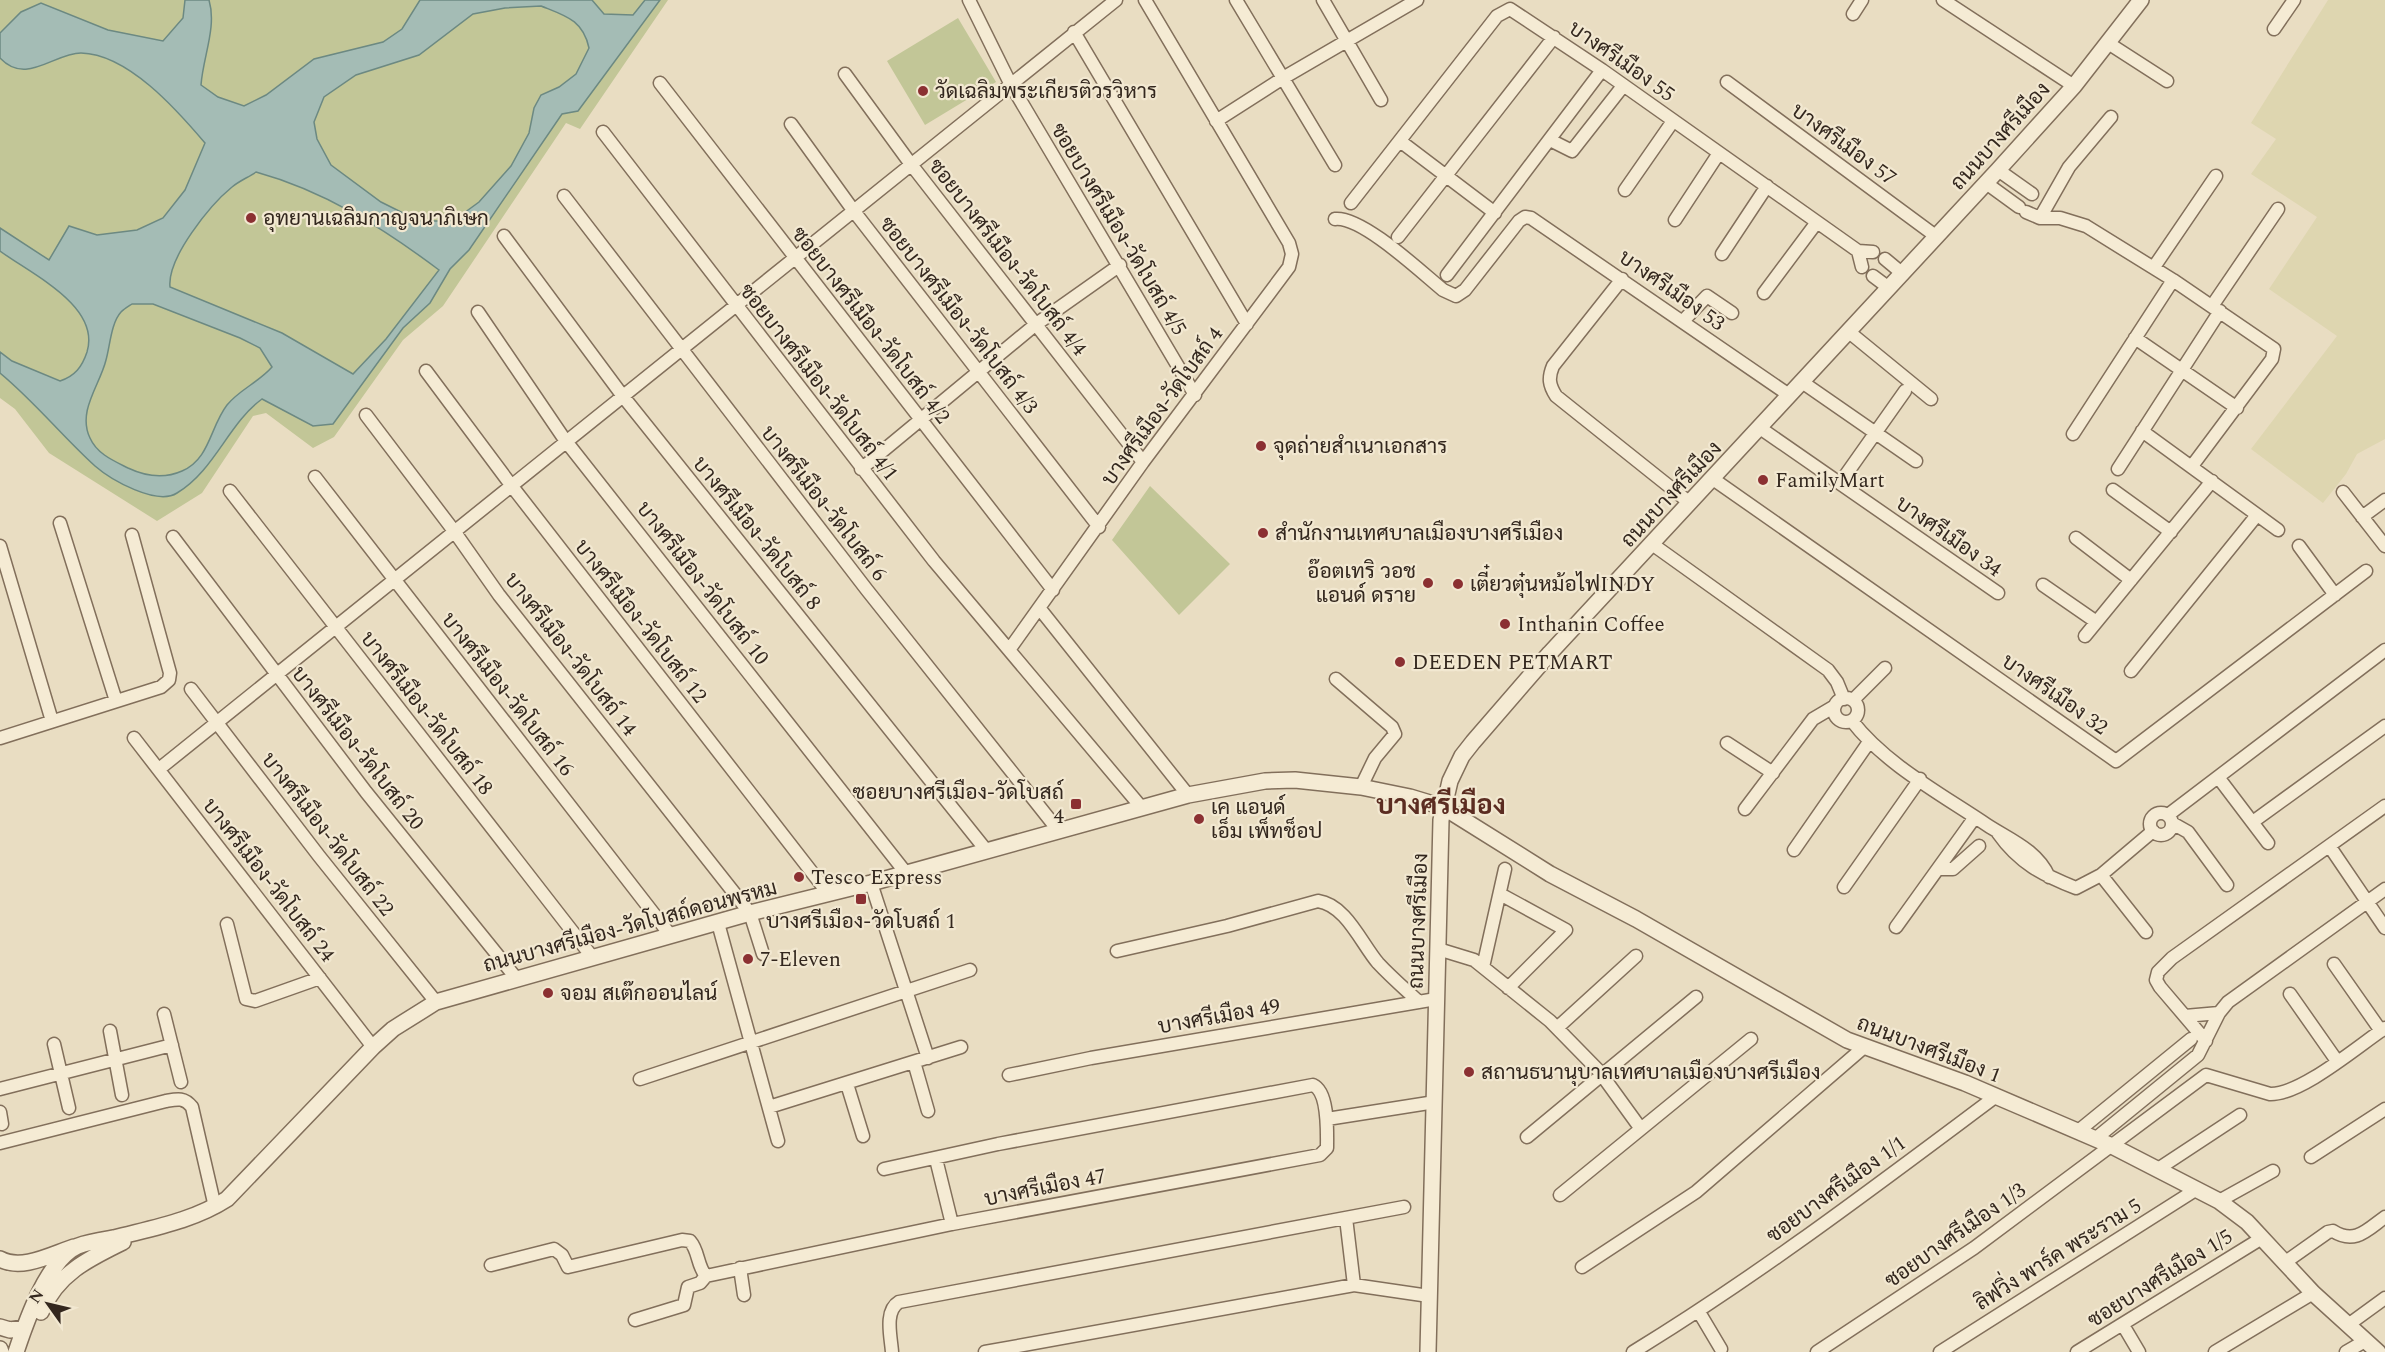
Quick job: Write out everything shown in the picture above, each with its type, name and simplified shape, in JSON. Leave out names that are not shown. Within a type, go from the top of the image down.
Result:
[{"type":"street","name":"ซอยบางศรีเมือง-วัดโบสถ์ 4/5","points":[[969,0],[1010,83],[1195,395]]},
{"type":"street","points":[[159,769],[793,257],[1116,0]]},
{"type":"street","name":"บางศรีเมือง-วัดโบสถ์ 4","points":[[1009,650],[1099,527],[1143,462],[1289,267],[1292,254],[1289,243],[1145,0]]},
{"type":"street","points":[[1236,0],[1335,165]]},
{"type":"street","points":[[1323,0],[1381,100]]},
{"type":"street","points":[[1216,121],[1283,78],[1417,0]]},
{"type":"street","points":[[1853,14],[1862,0]]},
{"type":"street","points":[[1943,0],[2074,86]]},
{"type":"street","name":"ถนนบางศรีเมือง","points":[[1428,1352],[1443,807],[1446,790],[1462,756],[1550,653],[1904,274],[2074,86],[2141,0]]},
{"type":"street","points":[[2274,29],[2295,0]]},
{"type":"street","name":"บางศรีเมือง 55","points":[[1351,203],[1503,10],[1510,9],[1602,70],[1857,251]]},
{"type":"street","points":[[1074,32],[1247,324]]},
{"type":"street","points":[[1398,237],[1554,38]]},
{"type":"street","points":[[2108,43],[2167,81]]},
{"type":"street","points":[[1447,275],[1602,70]]},
{"type":"street","name":"ซอยบางศรีเมือง-วัดโบสถ์ 4/4","points":[[844,74],[910,163],[1143,462]]},
{"type":"street","name":"บางศรีเมือง 57","points":[[1727,82],[1938,237]]},
{"type":"street","name":"ซอยบางศรีเมือง-วัดโบสถ์ 4/2","points":[[660,83],[1053,590]]},
{"type":"street","points":[[1550,140],[1572,151],[1623,86]]},
{"type":"street","points":[[2040,218],[2039,199],[2111,117]]},
{"type":"street","points":[[1625,190],[1673,121]]},
{"type":"street","name":"ซอยบางศรีเมือง-วัดโบสถ์ 4/3","points":[[791,124],[853,210],[1099,527]]},
{"type":"street","name":"ซอยบางศรีเมือง-วัดโบสถ์ 4/1","points":[[603,132],[861,469],[1009,650]]},
{"type":"street","points":[[1400,141],[1495,213]]},
{"type":"street","points":[[1675,220],[1719,153]]},
{"type":"street","points":[[1998,170],[2039,199],[2060,218]]},
{"type":"street","points":[[2154,267],[2216,176]]},
{"type":"street","points":[[1986,183],[2022,209],[2040,218],[2060,218],[2086,226],[2154,267],[2271,345],[2274,354],[2237,408],[2192,466]]},
{"type":"street","points":[[1722,254],[1767,186]]},
{"type":"street","name":"บางศรีเมือง-วัดโบสถ์ 6","points":[[564,196],[680,349],[1058,830]]},
{"type":"street","points":[[2118,469],[2182,370],[2216,308],[2278,209]]},
{"type":"street","name":"บางศรีเมือง 53","points":[[1335,219],[1343,218],[1359,226],[1443,290],[1456,296],[1465,290],[1519,221],[1525,217],[1531,218],[1789,395]]},
{"type":"street","points":[[1764,293],[1817,222]]},
{"type":"street","name":"บางศรีเมือง-วัดโบสถ์ 8","points":[[504,236],[622,395],[986,850]]},
{"type":"street","points":[[1862,267],[1857,251],[1873,252]]},
{"type":"street","points":[[1885,259],[1904,274]]},
{"type":"street","points":[[861,469],[1035,325],[1120,265]]},
{"type":"street","points":[[1873,276],[1890,288]]},
{"type":"street","points":[[1622,279],[1553,366],[1549,376],[1550,386],[1556,396],[1690,503]]},
{"type":"street","points":[[2073,434],[2173,280]]},
{"type":"street","points":[[1683,321],[1707,296],[1732,313]]},
{"type":"street","name":"บางศรีเมือง-วัดโบสถ์ 10","points":[[478,312],[566,440],[906,873]]},
{"type":"street","points":[[1849,332],[1930,399]]},
{"type":"street","points":[[2135,338],[2237,408]]},
{"type":"street","name":"บางศรีเมือง-วัดโบสถ์ 12","points":[[426,370],[511,485],[828,893]]},
{"type":"street","points":[[1802,381],[1916,461]]},
{"type":"street","points":[[1840,483],[1905,391]]},
{"type":"street","name":"บางศรีเมือง-วัดโบสถ์ 14","points":[[366,415],[454,531],[499,595],[750,913]]},
{"type":"street","name":"บางศรีเมือง 34","points":[[1760,428],[1998,593]]},
{"type":"street","points":[[2142,431],[2278,530]]},
{"type":"street","name":"บางศรีเมือง-วัดโบสถ์ 16","points":[[315,477],[670,936]]},
{"type":"street","name":"บางศรีเมือง 32","points":[[1713,479],[2116,761],[2366,571]]},
{"type":"street","points":[[2085,636],[2212,481]]},
{"type":"street","points":[[2113,490],[2171,532]]},
{"type":"street","name":"บางศรีเมือง-วัดโบสถ์ 18","points":[[230,491],[593,958]]},
{"type":"street","points":[[2343,492],[2385,546]]},
{"type":"street","points":[[2362,517],[2385,500]]},
{"type":"street","points":[[2131,671],[2257,515]]},
{"type":"street","points":[[60,523],[116,701]]},
{"type":"street","points":[[0,738],[161,687],[169,680],[170,673],[132,535]]},
{"type":"street","name":"บางศรีเมือง-วัดโบสถ์ 20","points":[[173,537],[276,674],[516,978]]},
{"type":"street","points":[[2076,538],[2131,580]]},
{"type":"street","points":[[1652,544],[1828,670],[1837,682],[1844,702],[1858,710],[1852,720]]},
{"type":"street","points":[[0,546],[52,721]]},
{"type":"street","points":[[2299,546],[2335,594]]},
{"type":"street","points":[[2043,585],[2095,621]]},
{"type":"street","points":[[1040,609],[1188,795]]},
{"type":"street","points":[[1009,650],[1142,808]]},
{"type":"street","points":[[1844,702],[1838,717],[1852,720],[1869,742],[1998,832],[2010,850],[2036,872],[2076,888],[2101,875],[2153,831],[2165,834],[2170,819],[2218,777],[2385,650]]},
{"type":"street","points":[[1745,809],[1813,719],[1844,702],[1885,668]]},
{"type":"street","points":[[1336,679],[1392,728],[1395,734],[1375,758],[1362,787]]},
{"type":"street","name":"บางศรีเมือง-วัดโบสถ์ 22","points":[[191,688],[319,856],[436,1002]]},
{"type":"street","points":[[2254,821],[2384,730]]},
{"type":"street","name":"บางศรีเมือง-วัดโบสถ์ 24","points":[[134,738],[373,1047]]},
{"type":"street","points":[[1794,850],[1869,742]]},
{"type":"street","points":[[1727,743],[1773,773]]},
{"type":"street","points":[[2218,777],[2254,821],[2268,843]]},
{"type":"street","points":[[1844,887],[1920,779]]},
{"type":"street","name":"ถนนบางศรีเมือง-วัดโบสถ์ดอนพรหม","points":[[0,1259],[8,1264],[20,1264],[76,1247],[150,1229],[215,1206],[253,1174],[373,1047],[393,1029],[436,1002],[750,913],[871,883],[1188,795],[1285,780],[1362,787],[1410,796],[1443,807]]},
{"type":"street","points":[[2206,1041],[2160,987],[2156,980],[2158,972],[2172,958],[2385,806]]},
{"type":"street","name":"ถนนบางศรีเมือง 1","points":[[1443,807],[1550,874],[1636,919],[1832,1033],[1863,1048],[1914,1064],[1995,1096],[2112,1146],[2219,1201],[2247,1222],[2313,1293],[2378,1352]]},
{"type":"street","points":[[1896,927],[1975,817]]},
{"type":"street","points":[[2170,819],[2188,832],[2227,885]]},
{"type":"street","points":[[1939,869],[1953,869],[1979,846]]},
{"type":"street","points":[[2330,847],[2385,927]]},
{"type":"street","points":[[1483,967],[1505,869]]},
{"type":"street","points":[[2101,875],[2146,932]]},
{"type":"street","points":[[871,883],[928,1058]]},
{"type":"street","points":[[2095,1139],[2198,1055],[2219,1013],[2228,1002],[2385,889]]},
{"type":"street","points":[[1500,894],[1566,930],[1508,988]]},
{"type":"street","points":[[1118,951],[1246,922],[1318,901],[1326,902],[1342,916],[1377,961],[1419,1002]]},
{"type":"street","points":[[750,913],[763,954]]},
{"type":"street","points":[[718,923],[778,1141]]},
{"type":"street","points":[[227,924],[246,999],[255,1001],[320,978]]},
{"type":"street","points":[[1438,949],[1474,960],[1557,1028],[1602,1075],[1641,1129]]},
{"type":"street","points":[[1557,1028],[1636,956]]},
{"type":"street","points":[[2290,994],[2337,1061],[2383,1029],[2334,964]]},
{"type":"street","points":[[640,1079],[970,970]]},
{"type":"street","points":[[1527,1137],[1696,997]]},
{"type":"street","name":"บางศรีเมือง 49","points":[[1009,1075],[1091,1058],[1436,999]]},
{"type":"street","points":[[2185,1016],[2219,1013]]},
{"type":"street","points":[[164,1014],[181,1082]]},
{"type":"street","points":[[110,1031],[122,1095]]},
{"type":"street","points":[[1560,1195],[1750,1039]]},
{"type":"street","points":[[2077,1132],[2191,1039]]},
{"type":"street","points":[[54,1044],[69,1108]]},
{"type":"street","points":[[0,1089],[172,1045]]},
{"type":"street","points":[[769,1107],[961,1047]]},
{"type":"street","points":[[1582,1267],[1696,1192],[1863,1048]]},
{"type":"street","name":"ซอยบางศรีเมือง 1/3","points":[[1817,1352],[1974,1248],[2206,1075],[2270,1094],[2280,1094],[2298,1087],[2337,1061]]},
{"type":"street","points":[[914,1062],[928,1112]]},
{"type":"street","points":[[847,1084],[863,1136]]},
{"type":"street","name":"บางศรีเมือง 47","points":[[706,1276],[951,1224],[1320,1155],[1327,1148],[1327,1119],[1318,1087],[1313,1085],[1010,1142],[936,1159]]},
{"type":"street","name":"ซอยบางศรีเมือง 1/1","points":[[1633,1352],[1699,1312],[1851,1204],[1995,1096]]},
{"type":"street","points":[[0,1143],[179,1099],[187,1101],[192,1107],[215,1206]]},
{"type":"street","points":[[1327,1119],[1435,1102]]},
{"type":"street","points":[[2312,1157],[2385,1109]]},
{"type":"street","points":[[2158,1169],[2240,1115]]},
{"type":"street","points":[[884,1169],[936,1159],[951,1224]]},
{"type":"street","points":[[2219,1201],[2274,1171]]},
{"type":"street","name":"ลิฟวิ่ง พาร์ค พระราม 5","points":[[1940,1352],[2197,1189]]},
{"type":"street","points":[[892,1352],[890,1315],[894,1305],[899,1302],[1404,1207]]},
{"type":"street","points":[[2284,1263],[2328,1232],[2333,1231],[2344,1238],[2352,1238],[2385,1217]]},
{"type":"street","points":[[1346,1218],[1354,1285]]},
{"type":"street","name":"ถนนบางศรีเมือง-วัดโบสถ์ดอนพรหม","points":[[26,1352],[46,1299],[64,1277],[80,1263],[150,1229]]},
{"type":"street","name":"ซอยบางศรีเมือง 1/5","points":[[2077,1352],[2262,1238]]},
{"type":"street","points":[[491,1265],[554,1250],[562,1255],[568,1267],[682,1240],[690,1241],[695,1246],[701,1271],[706,1276],[700,1283],[688,1287],[684,1305],[635,1320]]},
{"type":"street","points":[[16,1352],[37,1296],[52,1270],[76,1247]]},
{"type":"street","points":[[740,1269],[744,1295]]},
{"type":"street","points":[[985,1352],[1354,1285],[1429,1296]]},
{"type":"street","points":[[2215,1352],[2313,1293]]},
{"type":"street","points":[[2348,1325],[2385,1298]]},
{"type":"street","points":[[1699,1312],[1721,1349]]},
{"type":"street","points":[[2123,1325],[2139,1352]]},
{"type":"street","points":[[0,1327],[10,1330],[24,1328]]},
{"type":"street","points":[[2346,1352],[2365,1341]]},
{"type":"shaded area","points":[[2328,0],[2385,0],[2385,439],[2357,454],[2346,474],[2323,503],[2251,449],[2337,336],[2269,289],[2317,217],[2251,174],[2276,139],[2251,123]]},
{"type":"green space","name":"อุทยานเฉลิมกาญจนาภิเษก","points":[[0,0],[668,0],[580,129],[566,123],[443,306],[403,340],[334,437],[313,448],[266,413],[253,416],[202,493],[157,521],[49,453],[15,409],[0,398]]},
{"type":"green space","points":[[958,18],[996,82],[925,125],[887,61]]},
{"type":"green space","points":[[1150,486],[1230,564],[1179,615],[1112,540]]},
{"type":"water","points":[[185,0],[209,0],[211,31],[201,85],[218,97],[244,106],[266,95],[314,59],[383,42],[402,29],[420,0],[592,0],[604,14],[633,15],[645,0],[660,0],[578,111],[562,114],[469,250],[450,269],[430,303],[403,328],[333,424],[313,426],[262,399],[240,421],[202,472],[177,493],[158,496],[134,490],[102,472],[0,373],[0,352],[12,361],[60,381],[65,379],[74,374],[83,362],[89,335],[84,320],[74,306],[45,281],[0,251],[0,228],[49,260],[69,226],[97,235],[137,230],[163,218],[185,190],[205,143],[166,100],[134,73],[116,63],[99,56],[81,53],[71,54],[30,69],[20,69],[10,66],[0,58],[0,33],[21,12],[41,3],[108,30],[163,41],[183,18]],"holes":[[[541,6],[566,16],[578,25],[589,48],[576,74],[559,87],[541,95],[534,108],[529,133],[511,166],[479,202],[453,221],[419,221],[381,202],[331,165],[317,139],[314,122],[324,97],[356,75],[419,55],[473,14],[505,8]],[[256,172],[306,189],[375,226],[439,270],[386,339],[353,374],[282,333],[170,287],[171,275],[182,247],[213,206],[235,185]],[[132,304],[153,304],[260,348],[272,367],[227,405],[204,451],[191,466],[182,471],[161,476],[134,471],[106,456],[90,438],[86,418],[88,408],[106,360],[115,322],[121,312]]]},
{"type":"place","name":"วัดเฉลิมพระเกียรติวรวิหาร","points":[[923,91]]},
{"type":"place","name":"อุทยานเฉลิมกาญจนาภิเษก","points":[[251,218]]},
{"type":"place","name":"จุดถ่ายสำเนาเอกสาร","points":[[1261,446]]},
{"type":"place","name":"FamilyMart","points":[[1763,480]]},
{"type":"place","name":"สำนักงานเทศบาลเมืองบางศรีเมือง","points":[[1263,533]]},
{"type":"place","name":"อ๊อตเทริ วอช แอนด์ ดราย","points":[[1428,583]]},
{"type":"place","name":"เตี๋ยวตุ๋นหม้อไฟINDY","points":[[1458,584]]},
{"type":"place","name":"Inthanin Coffee","points":[[1505,624]]},
{"type":"place","name":"DEEDEN PETMART","points":[[1400,662]]},
{"type":"place","name":"ซอยบางศรีเมือง-วัดโบสถ์ 4","points":[[1076,804]]},
{"type":"place","name":"เค แอนด์ เอ็ม เพ็ทช็อป","points":[[1199,819]]},
{"type":"place","name":"Tesco Express","points":[[799,877]]},
{"type":"place","name":"บางศรีเมือง-วัดโบสถ์ 1","points":[[861,899]]},
{"type":"place","name":"7-Eleven","points":[[748,959]]},
{"type":"place","name":"จอม สเต๊กออนไลน์","points":[[548,993]]},
{"type":"place","name":"สถานธนานุบาลเทศบาลเมืองบางศรีเมือง","points":[[1469,1072]]},
{"type":"district","name":"บางศรีเมือง","points":[[1441,805]]}]
